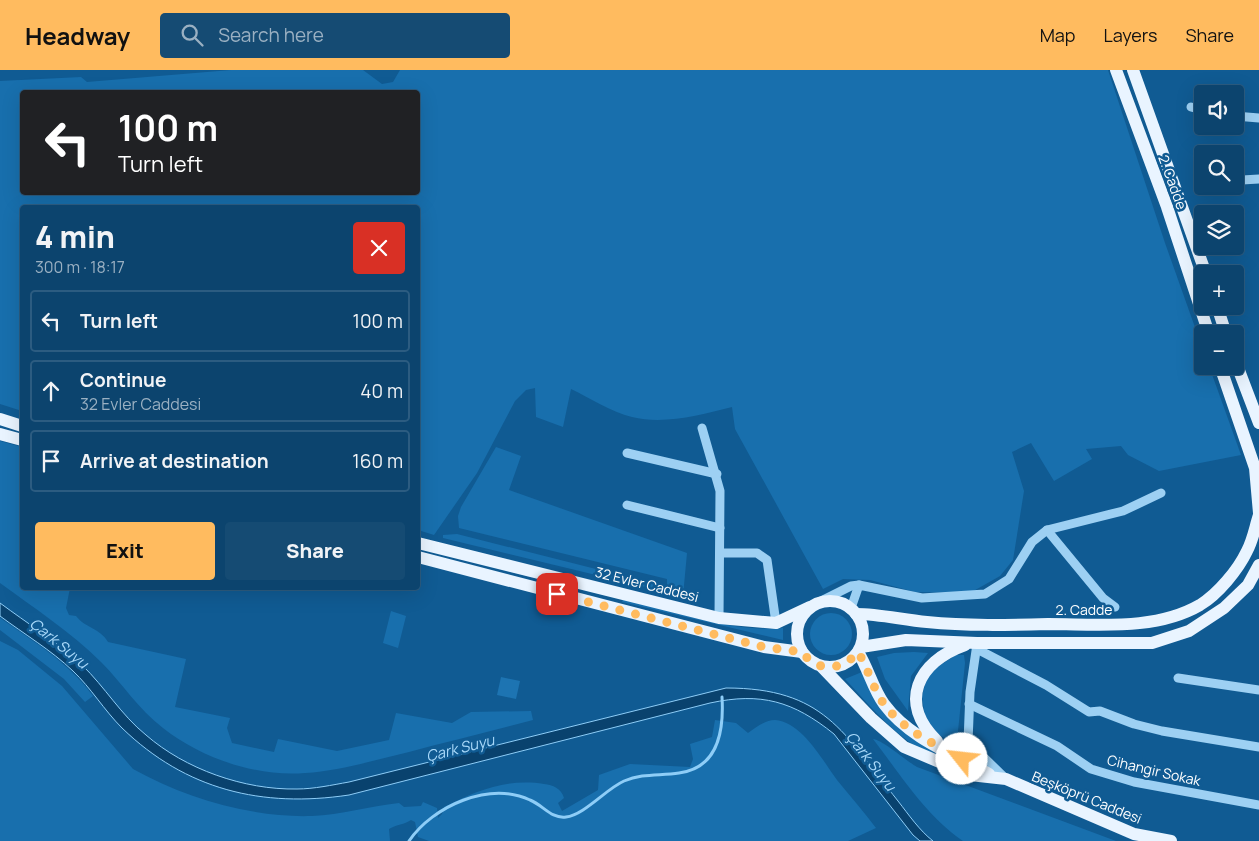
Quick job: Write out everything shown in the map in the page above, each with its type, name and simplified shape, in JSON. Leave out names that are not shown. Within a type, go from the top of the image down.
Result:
[{"type":"main road","name":"2. Cadde","points":[[1116,70],[1167,208],[1206,325]]},
{"type":"main road","name":"2. Cadde","points":[[1133,70],[1203,265]]},
{"type":"main road","name":"2. Cadde","points":[[853,611],[896,619],[990,625],[1129,624],[1170,618],[1201,604],[1222,586],[1247,552],[1259,514],[1255,468],[1223,375]]},
{"type":"main road","points":[[1241,375],[1259,423]]},
{"type":"main road","points":[[0,419],[20,425]]},
{"type":"main road","points":[[0,434],[20,439]]},
{"type":"main road","name":"32 Evler Caddesi","points":[[420,543],[719,618],[776,623],[814,605]]},
{"type":"main road","points":[[420,558],[754,644],[802,652]]},
{"type":"main road","points":[[860,649],[862,630],[853,611],[830,601],[814,605],[803,615],[796,633],[802,652],[807,659],[822,667],[842,665],[860,649],[906,640],[975,645],[1152,643],[1189,631],[1224,608],[1248,585],[1259,565]]},
{"type":"main road","points":[[946,750],[921,721],[916,702],[918,686],[933,661],[951,650],[975,645]]},
{"type":"main road","name":"Beşköprü Caddesi","points":[[860,649],[883,703],[906,728],[1000,778],[1134,834],[1171,841]]},
{"type":"main road","name":"Beşköprü Caddesi","points":[[822,667],[871,718],[904,746],[970,775],[1000,778]]},
{"type":"street","points":[[1244,117],[1259,118]]},
{"type":"street","points":[[1244,180],[1259,179]]},
{"type":"street","points":[[702,428],[717,474],[720,491],[719,618]]},
{"type":"street","points":[[627,453],[717,474]]},
{"type":"street","points":[[814,605],[851,586],[860,585],[922,598],[985,594],[1009,579],[1032,542],[1047,530],[1123,511],[1161,493]]},
{"type":"street","points":[[627,505],[720,528]]},
{"type":"street","points":[[1047,530],[1103,598],[1115,607]]},
{"type":"street","points":[[720,553],[757,553],[767,560],[776,623]]},
{"type":"street","points":[[853,611],[860,585]]},
{"type":"street","points":[[1000,778],[968,742],[969,704],[975,645],[1089,712],[1100,710],[1134,724],[1162,732],[1259,747]]},
{"type":"street","points":[[1178,678],[1259,690]]},
{"type":"street","name":"Cihangir Sokak","points":[[969,704],[1057,746],[1091,769],[1134,782],[1259,805]]},
{"type":"shaded area","points":[[231,70],[363,70],[382,84],[393,82],[400,70],[1108,70],[1194,325],[1194,375],[1212,375],[1241,455],[1159,471],[1128,455],[1121,446],[1086,449],[1092,459],[1054,481],[1031,443],[1012,452],[1024,491],[1013,560],[1000,576],[970,593],[915,592],[870,580],[843,579],[823,589],[735,429],[732,407],[682,418],[644,419],[616,412],[571,389],[563,427],[536,417],[535,388],[526,390],[515,401],[477,473],[434,535],[420,531],[420,205],[20,205],[20,410],[0,404],[0,81],[81,77],[87,82]]},
{"type":"shaded area","points":[[0,441],[20,446],[20,590],[70,590],[66,608],[69,615],[76,616],[105,637],[108,642],[186,659],[175,707],[230,718],[227,728],[232,743],[274,752],[278,739],[337,751],[389,740],[396,713],[452,723],[471,712],[531,711],[533,720],[331,770],[286,773],[267,772],[249,768],[230,763],[194,748],[163,728],[138,705],[101,662],[52,621],[0,583]]},
{"type":"shaded area","points":[[496,447],[521,456],[509,490],[687,553],[683,596],[443,538],[443,535],[457,534],[667,587],[667,579],[459,528],[458,516],[461,507]]},
{"type":"shaded area","points":[[623,599],[724,624],[764,629],[783,628],[783,640],[622,602]]},
{"type":"shaded area","points":[[0,603],[82,665],[129,719],[146,735],[179,758],[216,775],[236,781],[277,788],[303,789],[330,786],[726,688],[759,690],[786,696],[809,706],[828,719],[862,754],[914,822],[933,841],[920,841],[913,835],[834,734],[819,723],[790,707],[761,699],[728,700],[710,703],[349,795],[286,799],[256,796],[227,790],[199,780],[172,766],[147,749],[115,721],[86,685],[65,663],[0,616]]},
{"type":"shaded area","points":[[391,611],[406,616],[398,648],[383,643]]},
{"type":"shaded area","points":[[831,613],[846,619],[852,634],[846,649],[831,655],[816,649],[810,634],[816,619]]},
{"type":"shaded area","points":[[0,618],[62,663],[93,696],[85,702],[64,679],[0,630]]},
{"type":"shaded area","points":[[0,641],[18,650],[62,686],[133,769],[174,789],[243,810],[289,816],[312,816],[399,803],[404,807],[421,806],[423,802],[437,808],[438,818],[442,814],[444,807],[480,791],[505,784],[530,783],[550,785],[559,789],[564,798],[558,803],[562,811],[598,790],[599,775],[630,764],[690,767],[693,759],[690,744],[712,737],[715,720],[736,723],[748,733],[764,723],[775,720],[785,722],[803,735],[876,828],[848,841],[429,841],[418,837],[415,822],[411,820],[389,829],[390,841],[0,841]]},
{"type":"shaded area","points":[[894,653],[928,653],[911,676],[908,711],[885,679],[877,657]]},
{"type":"shaded area","points":[[956,655],[964,655],[965,663],[958,731],[960,739],[968,751],[939,735],[925,718],[922,696],[928,673]]},
{"type":"shaded area","points":[[862,672],[868,686],[941,756],[928,752],[902,736],[845,679]]},
{"type":"shaded area","points":[[873,739],[917,767],[1116,841],[963,841],[936,819],[903,780]]},
{"type":"building","points":[[501,677],[520,681],[516,699],[497,695]]},
{"type":"waterway","points":[[409,841],[419,828],[432,817],[463,800],[480,795],[497,793],[514,795],[535,802],[556,816],[566,817],[580,812],[617,785],[631,778],[692,770],[702,764],[716,746],[722,722],[722,697]]},
{"type":"route","points":[[557,594],[764,647],[802,652],[807,659],[822,667],[832,668],[842,665],[851,660],[858,652],[867,666],[883,703],[906,728],[962,759]]},
{"type":"water label","name":"Çark Suyu","points":[[59,643]]},
{"type":"water label","name":"Çark Suyu","points":[[460,748]]},
{"type":"water label","name":"Çark Suyu","points":[[871,761]]}]
